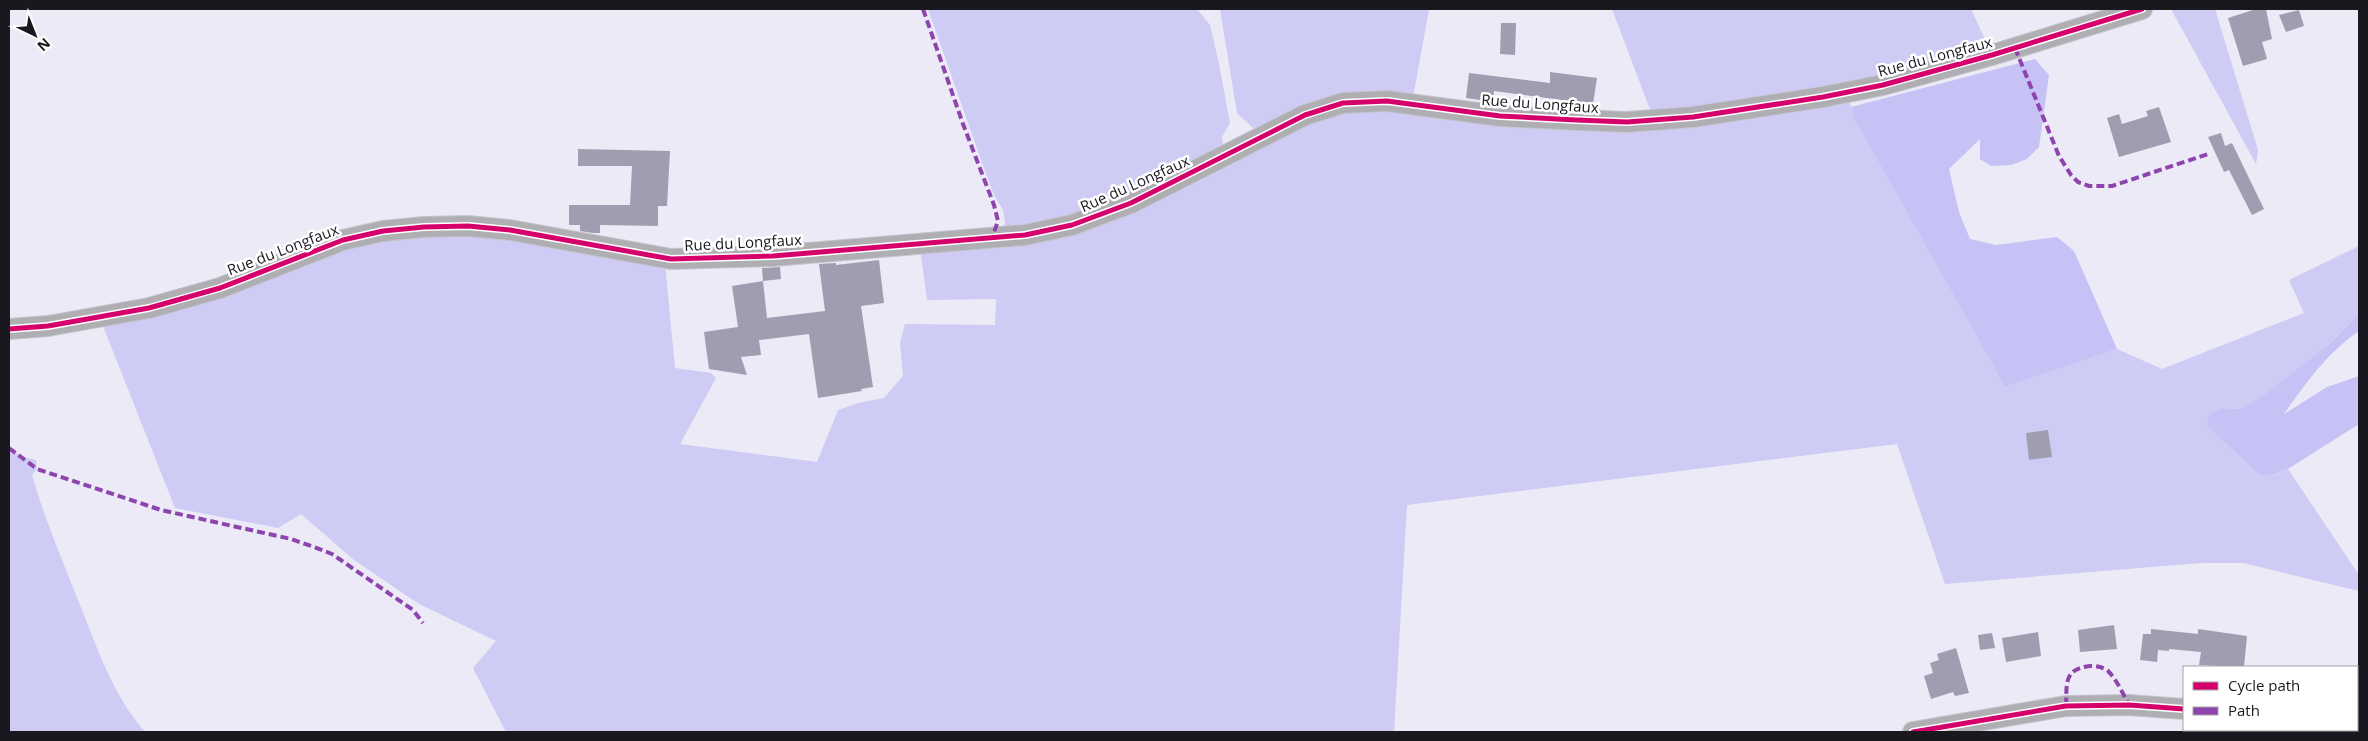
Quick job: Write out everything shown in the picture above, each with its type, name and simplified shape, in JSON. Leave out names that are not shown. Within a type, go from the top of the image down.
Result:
[{"type":"street","name":"Rue du Longfaux","points":[[9,329],[48,326],[149,308],[220,288],[343,240],[382,231],[424,227],[468,226],[510,230],[671,259],[773,256],[1025,235],[1072,225],[1131,203],[1305,115],[1343,103],[1387,101],[1500,116],[1576,120],[1627,122],[1693,117],[1823,97],[1883,85],[1992,55],[2142,9]]},
{"type":"street","points":[[1913,732],[2066,706],[2129,705],[2183,709]]},
{"type":"shaded area","points":[[928,9],[1197,9],[1210,25],[1219,64],[1230,123],[1222,137],[1224,153],[1082,217],[1003,233],[1005,222],[1003,210],[994,195]]},
{"type":"shaded area","points":[[1220,9],[1429,9],[1413,98],[1253,128],[1237,113]]},
{"type":"shaded area","points":[[1612,9],[1971,9],[1992,55],[1848,93],[1853,117],[2005,387],[2117,349],[2162,369],[2304,313],[2289,280],[2359,246],[2359,314],[2330,343],[2265,394],[2241,409],[2221,408],[2270,476],[2288,469],[2359,575],[2359,591],[2243,563],[2201,563],[1945,584],[1897,444],[1407,505],[1394,732],[506,732],[473,668],[496,641],[419,604],[354,560],[301,514],[278,528],[175,508],[101,321],[327,249],[451,230],[665,264],[675,368],[711,373],[716,378],[680,444],[817,462],[838,410],[858,403],[884,398],[903,376],[900,343],[905,324],[995,325],[996,299],[927,300],[920,248],[1021,239],[1341,109],[1654,120]]},
{"type":"shaded area","points":[[2171,9],[2215,9],[2258,150],[2256,164]]},
{"type":"shaded area","points":[[2035,59],[2049,75],[2039,147],[2027,159],[2011,165],[1991,166],[1980,159],[1980,139],[1949,169],[1959,212],[1970,239],[1996,245],[2057,237],[2074,251],[2117,349],[2005,387],[1853,117],[1851,107]]},
{"type":"shaded area","points":[[2359,314],[2359,331],[2327,359],[2284,414],[2327,387],[2359,376],[2359,424],[2288,469],[2269,476],[2259,474],[2207,425],[2209,415],[2221,408],[2241,409],[2265,394],[2330,343]]},
{"type":"shaded area","points":[[9,448],[22,457],[36,460],[37,469],[32,475],[37,491],[92,635],[114,686],[133,717],[145,732],[9,732]]},
{"type":"building","points":[[2256,9],[2266,9],[2272,39],[2262,42],[2267,59],[2243,66],[2228,18]]},
{"type":"building","points":[[2299,10],[2304,26],[2286,32],[2279,15]]},
{"type":"building","points":[[1501,23],[1516,23],[1515,55],[1500,54]]},
{"type":"building","points":[[1550,72],[1597,78],[1593,104],[1494,91],[1493,102],[1466,98],[1469,73],[1550,83]]},
{"type":"building","points":[[2159,107],[2171,142],[2119,157],[2107,118],[2119,114],[2122,124],[2148,116],[2146,111]]},
{"type":"building","points":[[2221,133],[2225,146],[2232,143],[2264,209],[2252,215],[2229,170],[2224,172],[2208,137]]},
{"type":"building","points":[[578,149],[670,151],[667,206],[658,206],[658,226],[600,225],[600,233],[593,233],[580,231],[580,225],[569,225],[569,205],[630,205],[632,166],[578,166]]},
{"type":"building","points":[[879,260],[884,303],[861,306],[873,387],[861,389],[862,391],[818,398],[809,334],[759,340],[761,355],[741,357],[747,375],[709,369],[704,332],[738,327],[732,286],[763,281],[767,318],[825,311],[819,264],[836,263],[836,265]]},
{"type":"building","points":[[780,267],[781,279],[763,281],[762,268]]},
{"type":"building","points":[[2048,430],[2052,457],[2029,460],[2026,433]]},
{"type":"building","points":[[2114,625],[2117,649],[2080,652],[2078,630]]},
{"type":"building","points":[[2151,629],[2198,634],[2198,629],[2247,636],[2244,666],[2199,665],[2201,652],[2169,649],[2169,651],[2158,650],[2157,662],[2140,660],[2143,634],[2151,634]]},
{"type":"building","points":[[2038,632],[2041,656],[2006,662],[2002,638]]},
{"type":"building","points":[[1992,633],[1995,648],[1980,650],[1978,635]]},
{"type":"building","points":[[1956,648],[1969,693],[1955,696],[1953,692],[1931,699],[1924,676],[1933,673],[1930,663],[1939,660],[1937,654]]},
{"type":"marked path","points":[[923,9],[963,124],[994,205],[998,221],[992,238]]},
{"type":"marked path","points":[[2015,48],[2059,156],[2071,175],[2078,182],[2089,186],[2112,186],[2208,154]]},
{"type":"marked path","points":[[9,448],[37,469],[161,510],[291,539],[332,554],[413,610],[423,623]]},
{"type":"marked path","points":[[2066,706],[2068,679],[2075,670],[2090,666],[2100,667],[2108,671],[2129,705]]},
{"type":"cycle path","points":[[9,329],[48,326],[149,308],[220,288],[343,240],[383,231],[424,227],[468,226],[510,230],[671,259],[773,256],[1025,235],[1072,225],[1131,203],[1305,115],[1343,103],[1387,101],[1500,116],[1576,120],[1627,122],[1693,117],[1823,97],[1883,85],[1992,55],[2142,9]]},
{"type":"cycle path","points":[[1913,732],[2066,706],[2129,705],[2183,709]]}]
